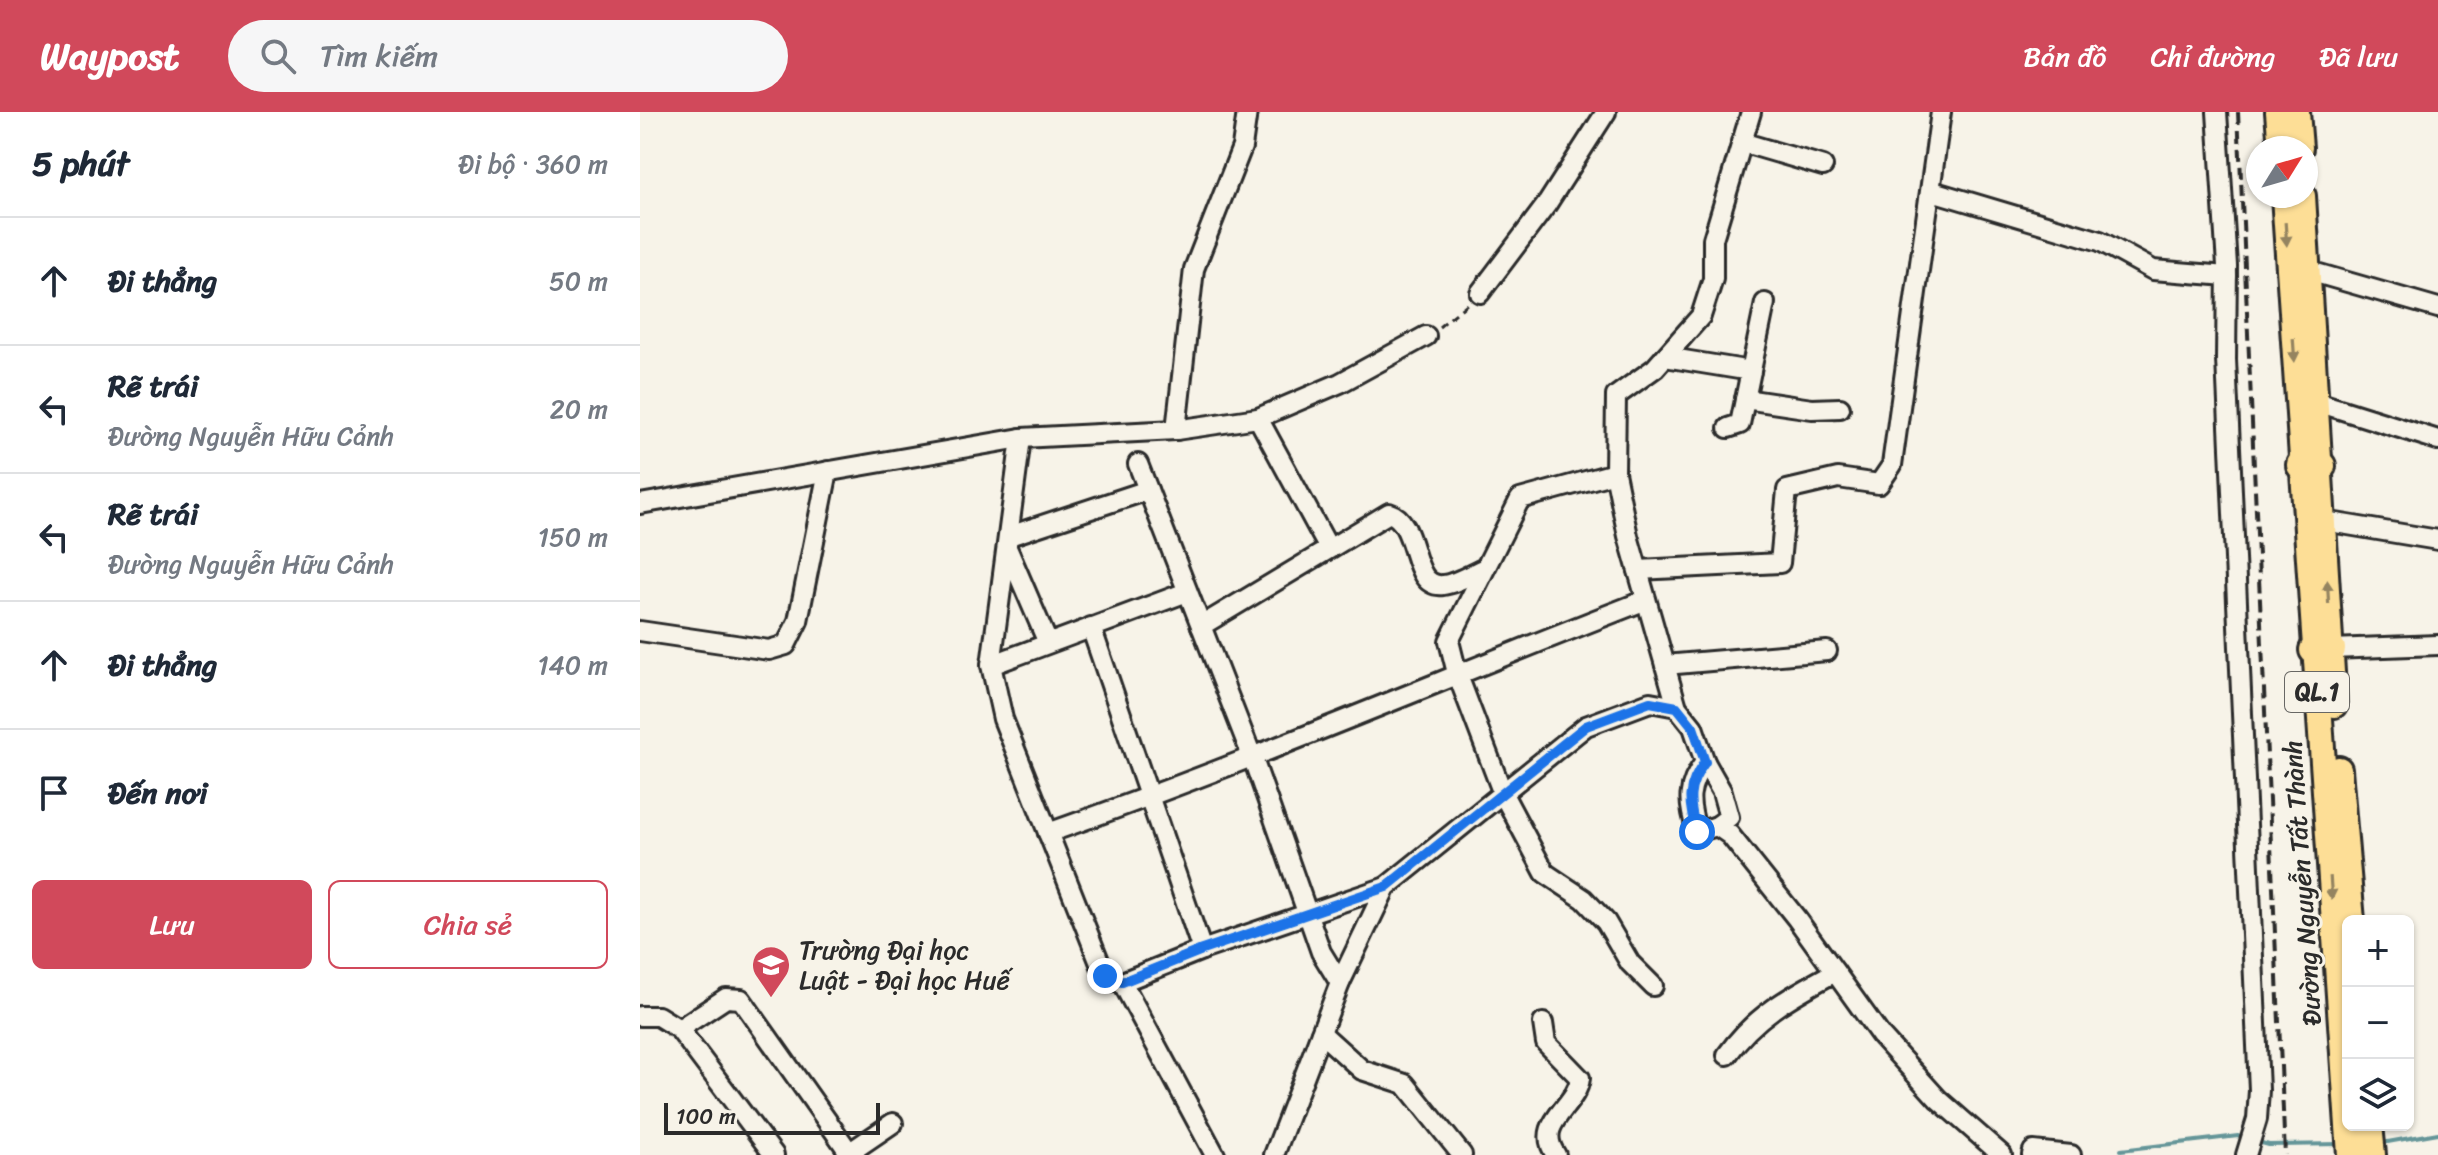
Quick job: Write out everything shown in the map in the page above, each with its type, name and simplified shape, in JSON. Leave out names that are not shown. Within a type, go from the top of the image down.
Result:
[{"type":"main road","points":[[2278,112],[2280,136]]},
{"type":"main road","points":[[2297,112],[2299,136]]},
{"type":"main road","name":"QL.1","points":[[2286,208],[2299,272]]},
{"type":"main road","name":"QL.1","points":[[2299,272],[2302,208]]},
{"type":"main road","name":"Đường Nguyễn Tất Thành","points":[[2299,272],[2317,402],[2311,466],[2324,521],[2322,649],[2351,915]]},
{"type":"main road","name":"Đường Nguyễn Tất Thành","points":[[2299,272],[2343,1059]]},
{"type":"main road","name":"Đường Nguyễn Tất Thành","points":[[2348,1131],[2350,1155]]},
{"type":"main road","points":[[2371,1131],[2373,1155]]},
{"type":"street","points":[[1176,430],[1194,269],[1242,147],[1247,112]]},
{"type":"street","points":[[1480,293],[1547,204],[1606,112]]},
{"type":"street","points":[[1705,762],[1692,779],[1688,804],[1697,832],[1717,826],[1729,817],[1722,792],[1705,762],[1693,727],[1677,707],[1646,600],[1615,473],[1616,396],[1655,368],[1701,316],[1713,279],[1713,239],[1751,112]]},
{"type":"street","points":[[1638,570],[1780,563],[1787,490],[1838,478],[1879,484],[1886,477],[1892,465],[1941,112]]},
{"type":"street","points":[[2217,112],[2227,276],[2226,359],[2258,1063],[2257,1119],[2246,1155]]},
{"type":"street","points":[[1741,142],[1823,166]]},
{"type":"street","points":[[1932,191],[2100,241],[2153,270],[2227,276]]},
{"type":"street","points":[[2299,272],[2438,308]]},
{"type":"street","points":[[1728,428],[1740,424],[1765,303]]},
{"type":"street","points":[[640,504],[1021,438],[1176,430],[1258,418],[1340,383],[1426,336]]},
{"type":"street","points":[[1665,357],[1751,371]]},
{"type":"street","points":[[1745,399],[1812,409],[1840,408]]},
{"type":"street","points":[[2317,402],[2437,435]]},
{"type":"street","points":[[1258,418],[1328,547]]},
{"type":"street","points":[[1021,438],[991,665],[1003,719],[1099,966],[1113,982],[1122,982],[1202,950],[1386,887],[1586,726],[1650,702],[1677,707]]},
{"type":"street","points":[[1138,464],[1253,759],[1321,952],[1340,983]]},
{"type":"street","points":[[640,631],[769,650],[786,645],[798,621],[828,471]]},
{"type":"street","points":[[1615,473],[1520,499],[1449,641],[1457,673],[1503,794],[1545,873],[1584,899],[1606,922],[1630,963],[1653,986]]},
{"type":"street","points":[[1008,542],[1148,490]]},
{"type":"street","points":[[1201,626],[1389,513],[1406,525],[1421,572],[1433,583],[1442,585],[1485,568]]},
{"type":"street","points":[[2324,521],[2438,540]]},
{"type":"street","points":[[1008,542],[1048,643]]},
{"type":"street","points":[[991,665],[1187,592]]},
{"type":"street","points":[[1048,833],[1253,759],[1457,673],[1646,600]]},
{"type":"street","points":[[1091,627],[1202,950]]},
{"type":"street","points":[[2322,649],[2438,645]]},
{"type":"street","points":[[1665,665],[1827,651]]},
{"type":"street","points":[[1717,826],[1730,835],[1881,1036],[1938,1099],[2002,1155]]},
{"type":"street","points":[[1275,1155],[1340,983],[1386,887]]},
{"type":"street","points":[[1727,1055],[1742,1033],[1772,1008],[1835,972]]},
{"type":"street","points":[[1122,982],[1215,1155]]},
{"type":"street","points":[[679,1029],[726,998],[741,999],[848,1154],[893,1123]]},
{"type":"street","points":[[640,1016],[658,1016],[679,1029],[774,1155]]},
{"type":"street","points":[[1543,1023],[1546,1043],[1580,1078],[1574,1095],[1550,1129],[1550,1146],[1556,1155]]},
{"type":"street","points":[[1321,1033],[1362,1070],[1405,1084],[1462,1155]]},
{"type":"street","points":[[2033,1154],[2071,1155]]},
{"type":"path","points":[[1426,336],[1480,293]]},
{"type":"waterway","points":[[2382,1143],[2438,1133]]},
{"type":"waterway","points":[[2121,1150],[2238,1136],[2246,1139]]},
{"type":"waterway","points":[[2254,1141],[2269,1145],[2341,1144]]},
{"type":"railway","points":[[2238,112],[2285,1155]]},
{"type":"place","name":"Trường Đại học Luật - Đại học Huế","points":[[771,999]]},
{"type":"route","points":[[1105,976],[1113,982],[1122,982],[1202,950],[1386,887],[1586,726],[1650,702],[1677,707],[1693,727],[1705,762],[1692,779],[1688,804],[1697,832]]}]
